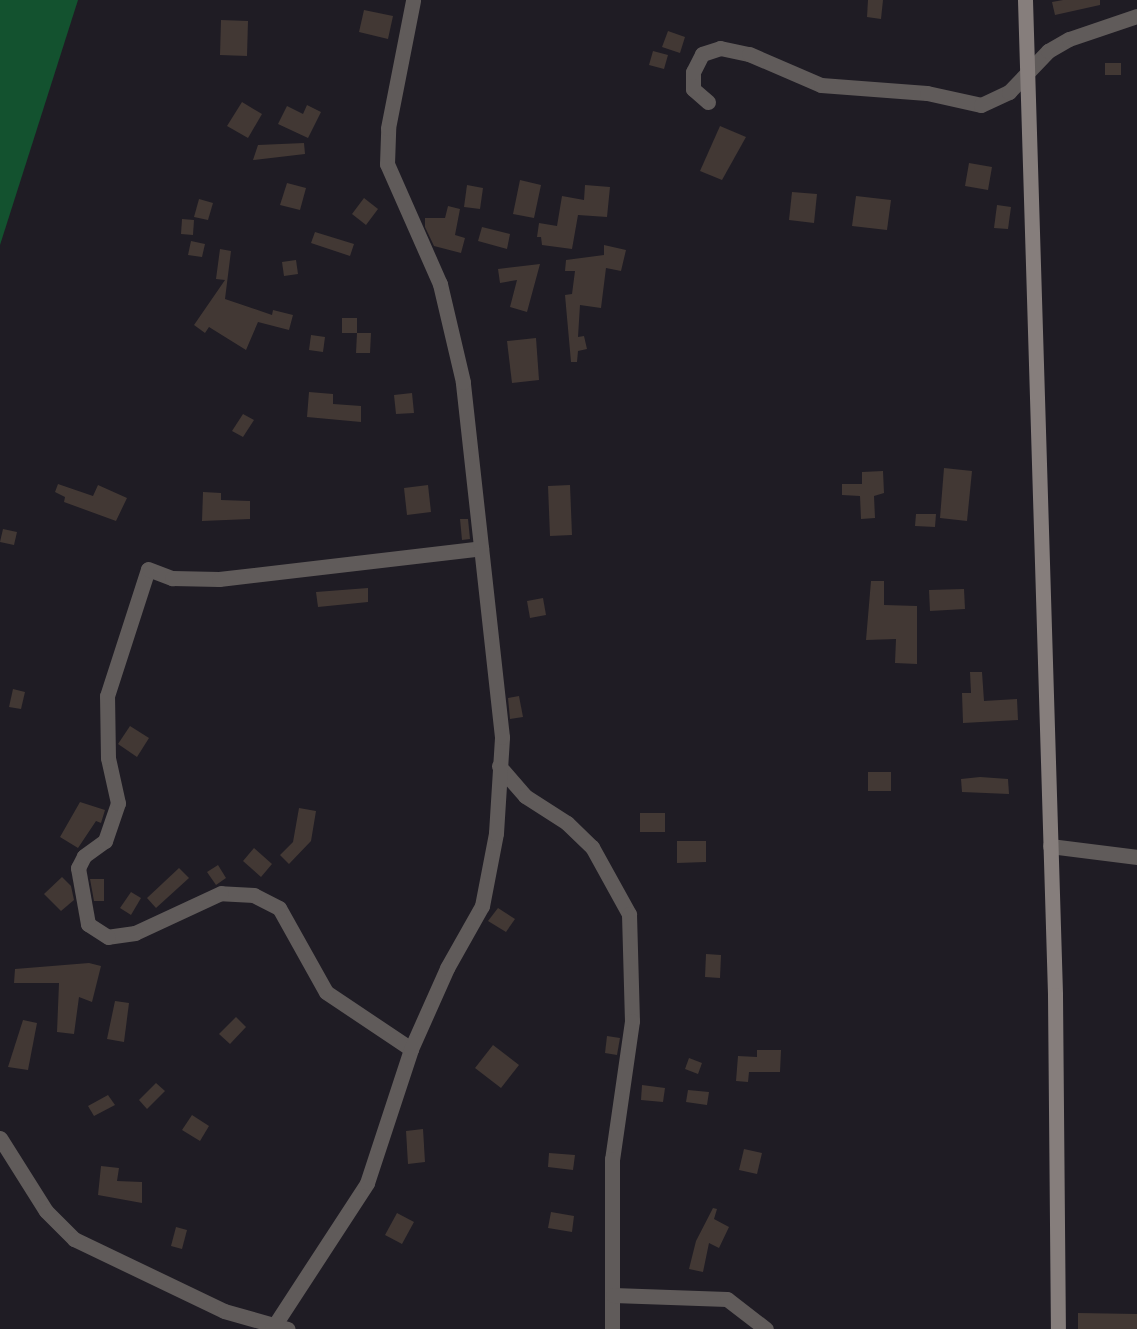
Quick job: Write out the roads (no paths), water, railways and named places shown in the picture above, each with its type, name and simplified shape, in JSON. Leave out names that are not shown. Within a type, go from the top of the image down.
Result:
[{"type":"street","points":[[0,1138],[46,1211],[74,1239],[224,1311],[252,1322],[278,1327],[367,1183],[411,1049],[447,968],[482,906],[496,833],[502,737],[463,382],[447,310],[387,164],[388,128],[413,0]]},
{"type":"street","points":[[1025,0],[1050,846],[1058,1329]]},
{"type":"street","points":[[708,102],[693,89],[693,72],[702,54],[720,48],[831,87],[927,93],[981,105],[1009,92],[1028,75],[1048,51],[1069,39],[1137,16]]},
{"type":"street","points":[[411,1049],[326,992],[279,908],[254,895],[221,893],[135,933],[108,937],[88,924],[78,868],[84,856],[105,842],[118,803],[108,758],[107,696],[148,569],[172,578],[219,579],[481,548]]},
{"type":"street","points":[[499,766],[525,796],[567,823],[592,847],[629,914],[632,1022],[612,1159],[612,1329]]},
{"type":"street","points":[[1050,846],[1137,857]]},
{"type":"street","points":[[613,1295],[727,1299],[766,1329]]}]
